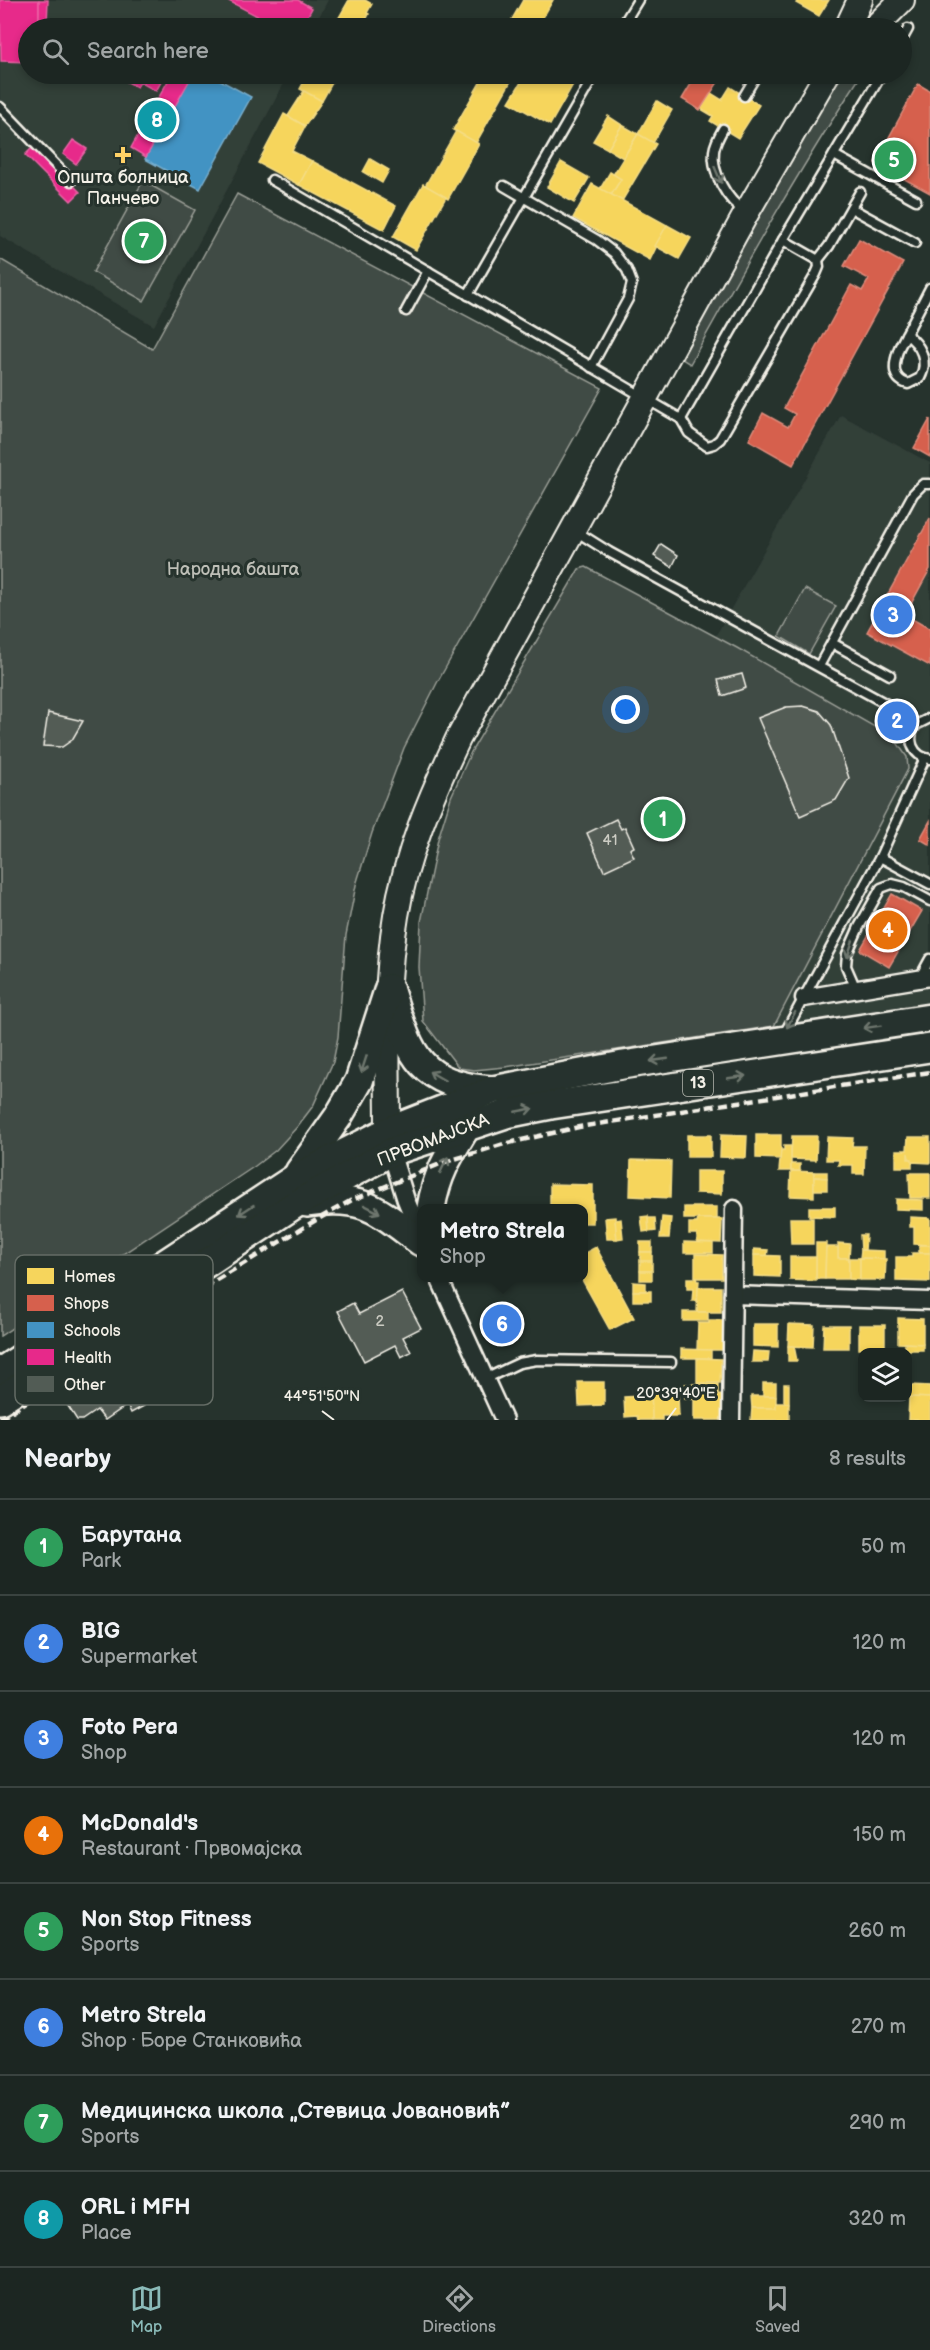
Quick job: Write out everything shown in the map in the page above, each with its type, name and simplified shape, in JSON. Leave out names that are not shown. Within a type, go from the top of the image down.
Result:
[{"type":"main road","points":[[389,988],[404,1035],[417,1059],[432,1074],[465,1088],[493,1090]]},
{"type":"main road","points":[[295,1178],[318,1148],[359,1081],[389,988]]},
{"type":"main road","name":"ПРВОМАЈСКА","points":[[178,1255],[295,1178],[389,1142],[493,1090],[612,1067],[930,1018]]},
{"type":"main road","name":"ПРВОМАЈСКА","points":[[213,1259],[389,1142],[467,1126],[506,1114],[597,1097],[930,1048]]},
{"type":"main road","points":[[432,1204],[435,1185],[445,1162],[467,1126]]},
{"type":"main road","points":[[294,1205],[330,1199],[352,1200],[377,1211],[417,1239]]},
{"type":"main road","name":"ПРВОМАЈСКА","points":[[0,1372],[15,1362]]},
{"type":"main road","name":"ПРВОМАЈСКА","points":[[0,1400],[15,1390]]},
{"type":"street","points":[[846,0],[849,18]]},
{"type":"street","points":[[854,18],[860,0]]},
{"type":"street","points":[[862,18],[882,0]]},
{"type":"street","points":[[884,18],[902,0]]},
{"type":"street","points":[[417,1226],[406,1200],[389,1142],[389,988],[396,916],[421,823],[458,739],[747,212],[821,84]]},
{"type":"street","points":[[804,998],[925,978]]},
{"type":"street","points":[[732,1420],[734,1209]]},
{"type":"street","points":[[441,1282],[504,1420]]},
{"type":"street","points":[[733,1295],[930,1301]]},
{"type":"lane","points":[[627,18],[638,0]]},
{"type":"lane","points":[[468,295],[589,84]]},
{"type":"lane","points":[[744,96],[751,84]]},
{"type":"lane","points":[[681,419],[783,240],[876,84]]},
{"type":"lane","points":[[0,107],[71,181]]},
{"type":"lane","points":[[723,129],[714,148],[716,171],[725,190],[747,212]]},
{"type":"lane","points":[[834,155],[916,200]]},
{"type":"lane","points":[[272,180],[681,419],[688,434],[707,446],[720,439],[816,274],[819,267],[818,260],[829,246],[860,192]]},
{"type":"lane","points":[[504,186],[597,240],[614,253],[627,270],[632,283],[628,299],[591,367]]},
{"type":"lane","points":[[851,208],[915,243]]},
{"type":"lane","points":[[783,240],[818,260]]},
{"type":"lane","points":[[406,311],[428,271]]},
{"type":"lane","points":[[906,334],[917,345],[924,359],[920,378],[908,384],[898,379],[894,368],[899,348],[906,334],[930,288]]},
{"type":"lane","points":[[819,666],[913,494],[923,484],[930,484]]},
{"type":"lane","points":[[573,530],[892,707],[912,730]]},
{"type":"lane","points":[[832,643],[890,675]]},
{"type":"lane","points":[[779,1042],[880,857],[927,759],[914,750],[911,744],[912,730],[921,721],[930,718]]},
{"type":"lane","points":[[880,857],[930,884]]},
{"type":"lane","points":[[856,989],[846,966],[847,954],[858,927],[881,888],[892,884],[904,887],[930,901]]},
{"type":"lane","points":[[925,978],[930,959]]},
{"type":"lane","points":[[484,1379],[519,1363],[537,1360],[671,1362]]},
{"type":"shaded area","name":"Општа болница Панчево","points":[[0,0],[328,0],[318,18],[18,18],[18,84],[284,84],[154,326],[0,236]]},
{"type":"shaded area","points":[[841,415],[930,463],[930,1002],[774,1026],[908,769],[907,757],[894,738],[715,637]]},
{"type":"green space","points":[[836,84],[856,84],[773,217],[690,364],[682,359],[726,266],[821,101]]},
{"type":"green space","points":[[143,181],[195,210],[144,301],[93,272]]},
{"type":"green space","name":"Народна башта","points":[[237,194],[602,388],[437,683],[404,748],[372,833],[356,885],[346,935],[338,1037],[333,1062],[313,1106],[276,1150],[122,1255],[15,1255],[15,1326],[0,1336],[0,259],[152,349]]},
{"type":"green space","points":[[586,567],[737,648],[894,738],[907,757],[908,769],[774,1026],[505,1067],[474,1070],[459,1068],[423,1021],[419,967],[421,922],[438,839],[451,797],[471,752],[579,569]]},
{"type":"green space","points":[[805,589],[836,606],[809,654],[779,636]]},
{"type":"building: Homes","points":[[349,0],[365,0],[372,4],[367,18],[339,18]]},
{"type":"building: Homes","points":[[523,0],[553,0],[543,18],[513,18]]},
{"type":"building: Homes","points":[[798,0],[829,0],[819,16],[796,3]]},
{"type":"building: Homes","points":[[303,84],[331,84],[322,101],[300,89]]},
{"type":"building: Homes","points":[[479,84],[509,84],[476,143],[453,130]]},
{"type":"building: Homes","points":[[520,84],[573,84],[550,125],[509,102]]},
{"type":"building: Homes","points":[[730,87],[759,105],[738,138],[710,121],[713,116],[701,109],[711,93],[722,100]]},
{"type":"building: Homes","points":[[304,91],[322,101],[305,126],[288,116]]},
{"type":"building: Homes","points":[[657,101],[672,110],[653,143],[638,134]]},
{"type":"building: Homes","points":[[284,114],[305,126],[292,151],[312,161],[299,185],[258,163]]},
{"type":"building: Homes","points":[[608,116],[622,125],[608,149],[593,141]]},
{"type":"building: Homes","points":[[622,125],[638,134],[623,158],[608,149]]},
{"type":"building: Homes","points":[[456,131],[479,144],[448,199],[425,186]]},
{"type":"building: Homes","points":[[638,134],[656,144],[622,201],[611,195],[621,179],[613,175]]},
{"type":"building: Homes","points":[[370,159],[389,170],[382,183],[363,172]]},
{"type":"building: Homes","points":[[312,161],[396,206],[384,230],[299,185]]},
{"type":"building: Homes","points":[[561,162],[589,178],[574,203],[547,187]]},
{"type":"building: Homes","points":[[610,172],[621,179],[611,195],[600,189]]},
{"type":"building: Homes","points":[[423,184],[446,197],[416,250],[393,237]]},
{"type":"building: Homes","points":[[592,184],[667,225],[650,260],[573,218]]},
{"type":"building: Homes","points":[[667,225],[691,238],[679,259],[655,246]]},
{"type":"building: Homes","points":[[687,1135],[711,1135],[711,1157],[687,1157]]},
{"type":"building: Homes","points":[[721,1135],[747,1136],[746,1158],[720,1157]]},
{"type":"building: Homes","points":[[756,1135],[781,1135],[781,1159],[756,1158]]},
{"type":"building: Homes","points":[[792,1136],[817,1136],[816,1160],[791,1159]]},
{"type":"building: Homes","points":[[827,1137],[853,1138],[852,1146],[865,1146],[864,1174],[853,1174],[853,1165],[838,1165],[839,1160],[826,1160]]},
{"type":"building: Homes","points":[[908,1137],[930,1137],[930,1163],[912,1162],[912,1167],[896,1167],[896,1150],[907,1150]]},
{"type":"building: Homes","points":[[784,1146],[791,1146],[791,1171],[779,1171],[781,1150],[784,1150]]},
{"type":"building: Homes","points":[[631,1160],[671,1161],[670,1198],[630,1196]]},
{"type":"building: Homes","points":[[791,1164],[800,1164],[800,1171],[791,1171]]},
{"type":"building: Homes","points":[[696,1171],[722,1171],[722,1194],[696,1193]]},
{"type":"building: Homes","points":[[791,1171],[814,1172],[814,1197],[790,1196]]},
{"type":"building: Homes","points":[[814,1172],[827,1172],[827,1178],[814,1177]]},
{"type":"building: Homes","points":[[909,1173],[930,1173],[930,1198],[910,1198]]},
{"type":"building: Homes","points":[[814,1177],[827,1178],[827,1190],[814,1190]]},
{"type":"building: Homes","points":[[550,1184],[593,1185],[593,1223],[588,1223],[588,1204],[550,1204]]},
{"type":"building: Homes","points":[[896,1199],[923,1200],[923,1210],[896,1209]]},
{"type":"building: Homes","points":[[684,1207],[717,1207],[717,1219],[684,1219]]},
{"type":"building: Homes","points":[[809,1207],[835,1207],[835,1217],[809,1216]]},
{"type":"building: Homes","points":[[648,1216],[649,1231],[643,1232],[641,1217]]},
{"type":"building: Homes","points":[[615,1217],[617,1239],[607,1239],[605,1218]]},
{"type":"building: Homes","points":[[662,1217],[671,1218],[669,1238],[660,1238]]},
{"type":"building: Homes","points":[[910,1217],[930,1218],[930,1245],[914,1244],[914,1227],[910,1227]]},
{"type":"building: Homes","points":[[648,1218],[655,1218],[656,1231],[649,1232]]},
{"type":"building: Homes","points":[[790,1218],[813,1218],[813,1244],[791,1244]]},
{"type":"building: Homes","points":[[621,1219],[623,1238],[617,1239],[615,1220]]},
{"type":"building: Homes","points":[[698,1219],[722,1219],[721,1243],[697,1242],[697,1234],[689,1234],[689,1223],[697,1223]]},
{"type":"building: Homes","points":[[860,1235],[866,1235],[865,1250],[861,1250]]},
{"type":"building: Homes","points":[[640,1242],[652,1242],[652,1252],[640,1252]]},
{"type":"building: Homes","points":[[684,1242],[713,1243],[713,1253],[684,1253]]},
{"type":"building: Homes","points":[[816,1243],[826,1243],[825,1279],[816,1279]]},
{"type":"building: Homes","points":[[838,1243],[850,1244],[849,1258],[838,1258]]},
{"type":"building: Homes","points":[[919,1245],[930,1245],[930,1253],[919,1253]]},
{"type":"building: Homes","points":[[596,1247],[634,1318],[610,1330],[583,1282],[588,1282],[588,1251]]},
{"type":"building: Homes","points":[[826,1247],[838,1247],[838,1258],[849,1258],[849,1279],[825,1279]]},
{"type":"building: Homes","points":[[754,1249],[768,1250],[767,1256],[754,1255]]},
{"type":"building: Homes","points":[[861,1250],[884,1251],[884,1259],[860,1258]]},
{"type":"building: Homes","points":[[640,1252],[652,1252],[652,1261],[640,1261]]},
{"type":"building: Homes","points":[[912,1253],[930,1253],[930,1282],[896,1281],[896,1257],[912,1257]]},
{"type":"building: Homes","points":[[695,1254],[722,1255],[722,1278],[695,1278]]},
{"type":"building: Homes","points":[[754,1255],[780,1256],[780,1277],[754,1276]]},
{"type":"building: Homes","points":[[790,1257],[816,1257],[816,1281],[790,1280]]},
{"type":"building: Homes","points":[[849,1258],[860,1258],[860,1280],[849,1279]]},
{"type":"building: Homes","points":[[860,1258],[886,1259],[885,1280],[860,1280]]},
{"type":"building: Homes","points":[[640,1261],[652,1261],[652,1271],[640,1271]]},
{"type":"building: Homes","points":[[640,1271],[652,1271],[652,1280],[640,1280]]},
{"type":"building: Homes","points":[[687,1278],[696,1278],[699,1281],[697,1301],[692,1301],[693,1289],[687,1289]]},
{"type":"building: Homes","points":[[633,1282],[646,1283],[646,1291],[633,1291]]},
{"type":"building: Homes","points":[[698,1287],[721,1287],[721,1312],[697,1312]]},
{"type":"building: Homes","points":[[633,1291],[651,1291],[651,1301],[633,1301]]},
{"type":"building: Homes","points":[[512,1312],[520,1327],[510,1333],[502,1318]]},
{"type":"building: Homes","points":[[683,1312],[708,1312],[708,1321],[683,1321]]},
{"type":"building: Homes","points":[[898,1318],[923,1319],[923,1344],[898,1343]]},
{"type":"building: Homes","points":[[709,1320],[724,1320],[723,1350],[697,1350],[698,1323],[709,1323]]},
{"type":"building: Homes","points":[[753,1324],[778,1324],[778,1347],[753,1346]]},
{"type":"building: Homes","points":[[789,1324],[814,1325],[813,1347],[788,1346]]},
{"type":"building: Homes","points":[[824,1325],[849,1325],[849,1348],[823,1348]]},
{"type":"building: Homes","points":[[859,1325],[885,1325],[885,1348],[859,1348]]},
{"type":"building: Homes","points":[[905,1343],[923,1344],[923,1350],[905,1348]]},
{"type":"building: Homes","points":[[788,1346],[794,1346],[797,1361],[788,1361]]},
{"type":"building: Homes","points":[[681,1349],[711,1350],[711,1358],[681,1358]]},
{"type":"building: Homes","points":[[753,1351],[769,1352],[768,1362],[752,1362]]},
{"type":"building: Homes","points":[[697,1358],[721,1359],[720,1383],[697,1383]]},
{"type":"building: Homes","points":[[578,1382],[604,1382],[604,1405],[579,1406]]},
{"type":"building: Homes","points":[[763,1383],[776,1383],[776,1396],[763,1396]]},
{"type":"building: Homes","points":[[685,1384],[718,1384],[718,1395],[725,1396],[724,1420],[694,1420],[694,1399],[685,1398]]},
{"type":"building: Homes","points":[[784,1384],[789,1384],[789,1403],[784,1403]]},
{"type":"building: Homes","points":[[912,1385],[930,1386],[930,1398],[912,1397]]},
{"type":"building: Homes","points":[[660,1386],[661,1395],[678,1394],[679,1416],[662,1416],[662,1420],[652,1420],[651,1387]]},
{"type":"building: Homes","points":[[642,1387],[651,1387],[652,1420],[638,1420],[637,1416],[625,1417],[624,1397],[642,1396]]},
{"type":"building: Homes","points":[[751,1396],[776,1396],[776,1408],[752,1408]]},
{"type":"building: Homes","points":[[912,1397],[930,1398],[930,1420],[908,1420],[909,1402],[912,1402]]},
{"type":"building: Homes","points":[[776,1403],[789,1403],[789,1420],[751,1420],[752,1408],[776,1408]]},
{"type":"building: Shops","points":[[691,84],[717,84],[700,110],[682,99]]},
{"type":"building: Shops","points":[[918,84],[930,91],[930,193],[875,163]]},
{"type":"building: Shops","points":[[859,239],[903,263],[793,465],[749,440],[763,413],[788,427],[795,414],[784,408],[851,285],[862,291],[869,279],[844,266]]},
{"type":"building: Shops","points":[[930,419],[930,457],[914,448]]},
{"type":"building: Shops","points":[[930,518],[930,569],[905,615],[930,629],[930,666],[867,632]]},
{"type":"building: Shops","points":[[930,821],[930,845],[920,839]]},
{"type":"building: Shops","points":[[892,894],[922,911],[889,967],[860,950]]},
{"type":"building: Schools","points":[[187,84],[227,84],[251,97],[200,189],[145,159]]},
{"type":"building: Health","points":[[0,0],[39,0],[39,18],[18,18],[18,62],[1,61]]},
{"type":"building: Health","points":[[39,0],[48,0],[47,18],[39,18]]},
{"type":"building: Health","points":[[227,0],[298,0],[312,8],[306,18],[261,18]]},
{"type":"building: Health","points":[[144,84],[160,84],[156,91]]},
{"type":"building: Health","points":[[166,84],[187,84],[146,157],[131,148]]},
{"type":"building: Health","points":[[73,140],[87,149],[76,164],[63,154]]},
{"type":"building: Health","points":[[34,146],[80,192],[71,201],[25,155]]},
{"type":"building: Other","points":[[661,544],[678,555],[672,567],[654,556]]},
{"type":"building: Other","points":[[742,674],[746,688],[722,696],[718,680]]},
{"type":"building: Other","points":[[803,706],[819,711],[831,725],[849,778],[836,800],[800,816],[758,718],[786,707]]},
{"type":"building: Other","points":[[48,713],[83,721],[72,740],[62,747],[43,746]]},
{"type":"building: Other","points":[[616,819],[621,829],[625,827],[634,847],[630,849],[634,857],[604,871],[587,833]]},
{"type":"building: Other","points":[[402,1292],[421,1328],[403,1337],[411,1352],[401,1357],[395,1345],[364,1361],[338,1311],[353,1303],[359,1314]]},
{"type":"building: Other","points":[[67,1405],[123,1405],[124,1407],[105,1420],[97,1410],[82,1420],[77,1420]]},
{"type":"building: Other","points":[[127,1405],[143,1405],[144,1406],[131,1413]]},
{"type":"railway","points":[[213,1282],[352,1200],[445,1162],[504,1144],[579,1127],[930,1072]]},
{"type":"railway","points":[[0,1419],[22,1405]]},
{"type":"place","name":"ORL i MFH","points":[[157,120]]},
{"type":"place","name":"Општа болница Панчево","points":[[123,155]]},
{"type":"place","name":"Non Stop Fitness","points":[[894,160]]},
{"type":"place","name":"Медицинска школа „Стевица Јовановић”","points":[[144,241]]},
{"type":"place","name":"Foto Pera","points":[[893,615]]},
{"type":"place","name":"BIG","points":[[897,721]]},
{"type":"place","name":"Барутана","points":[[663,819]]},
{"type":"place","name":"McDonald's","points":[[888,930]]},
{"type":"place","name":"Metro Strela","points":[[502,1324]]}]
